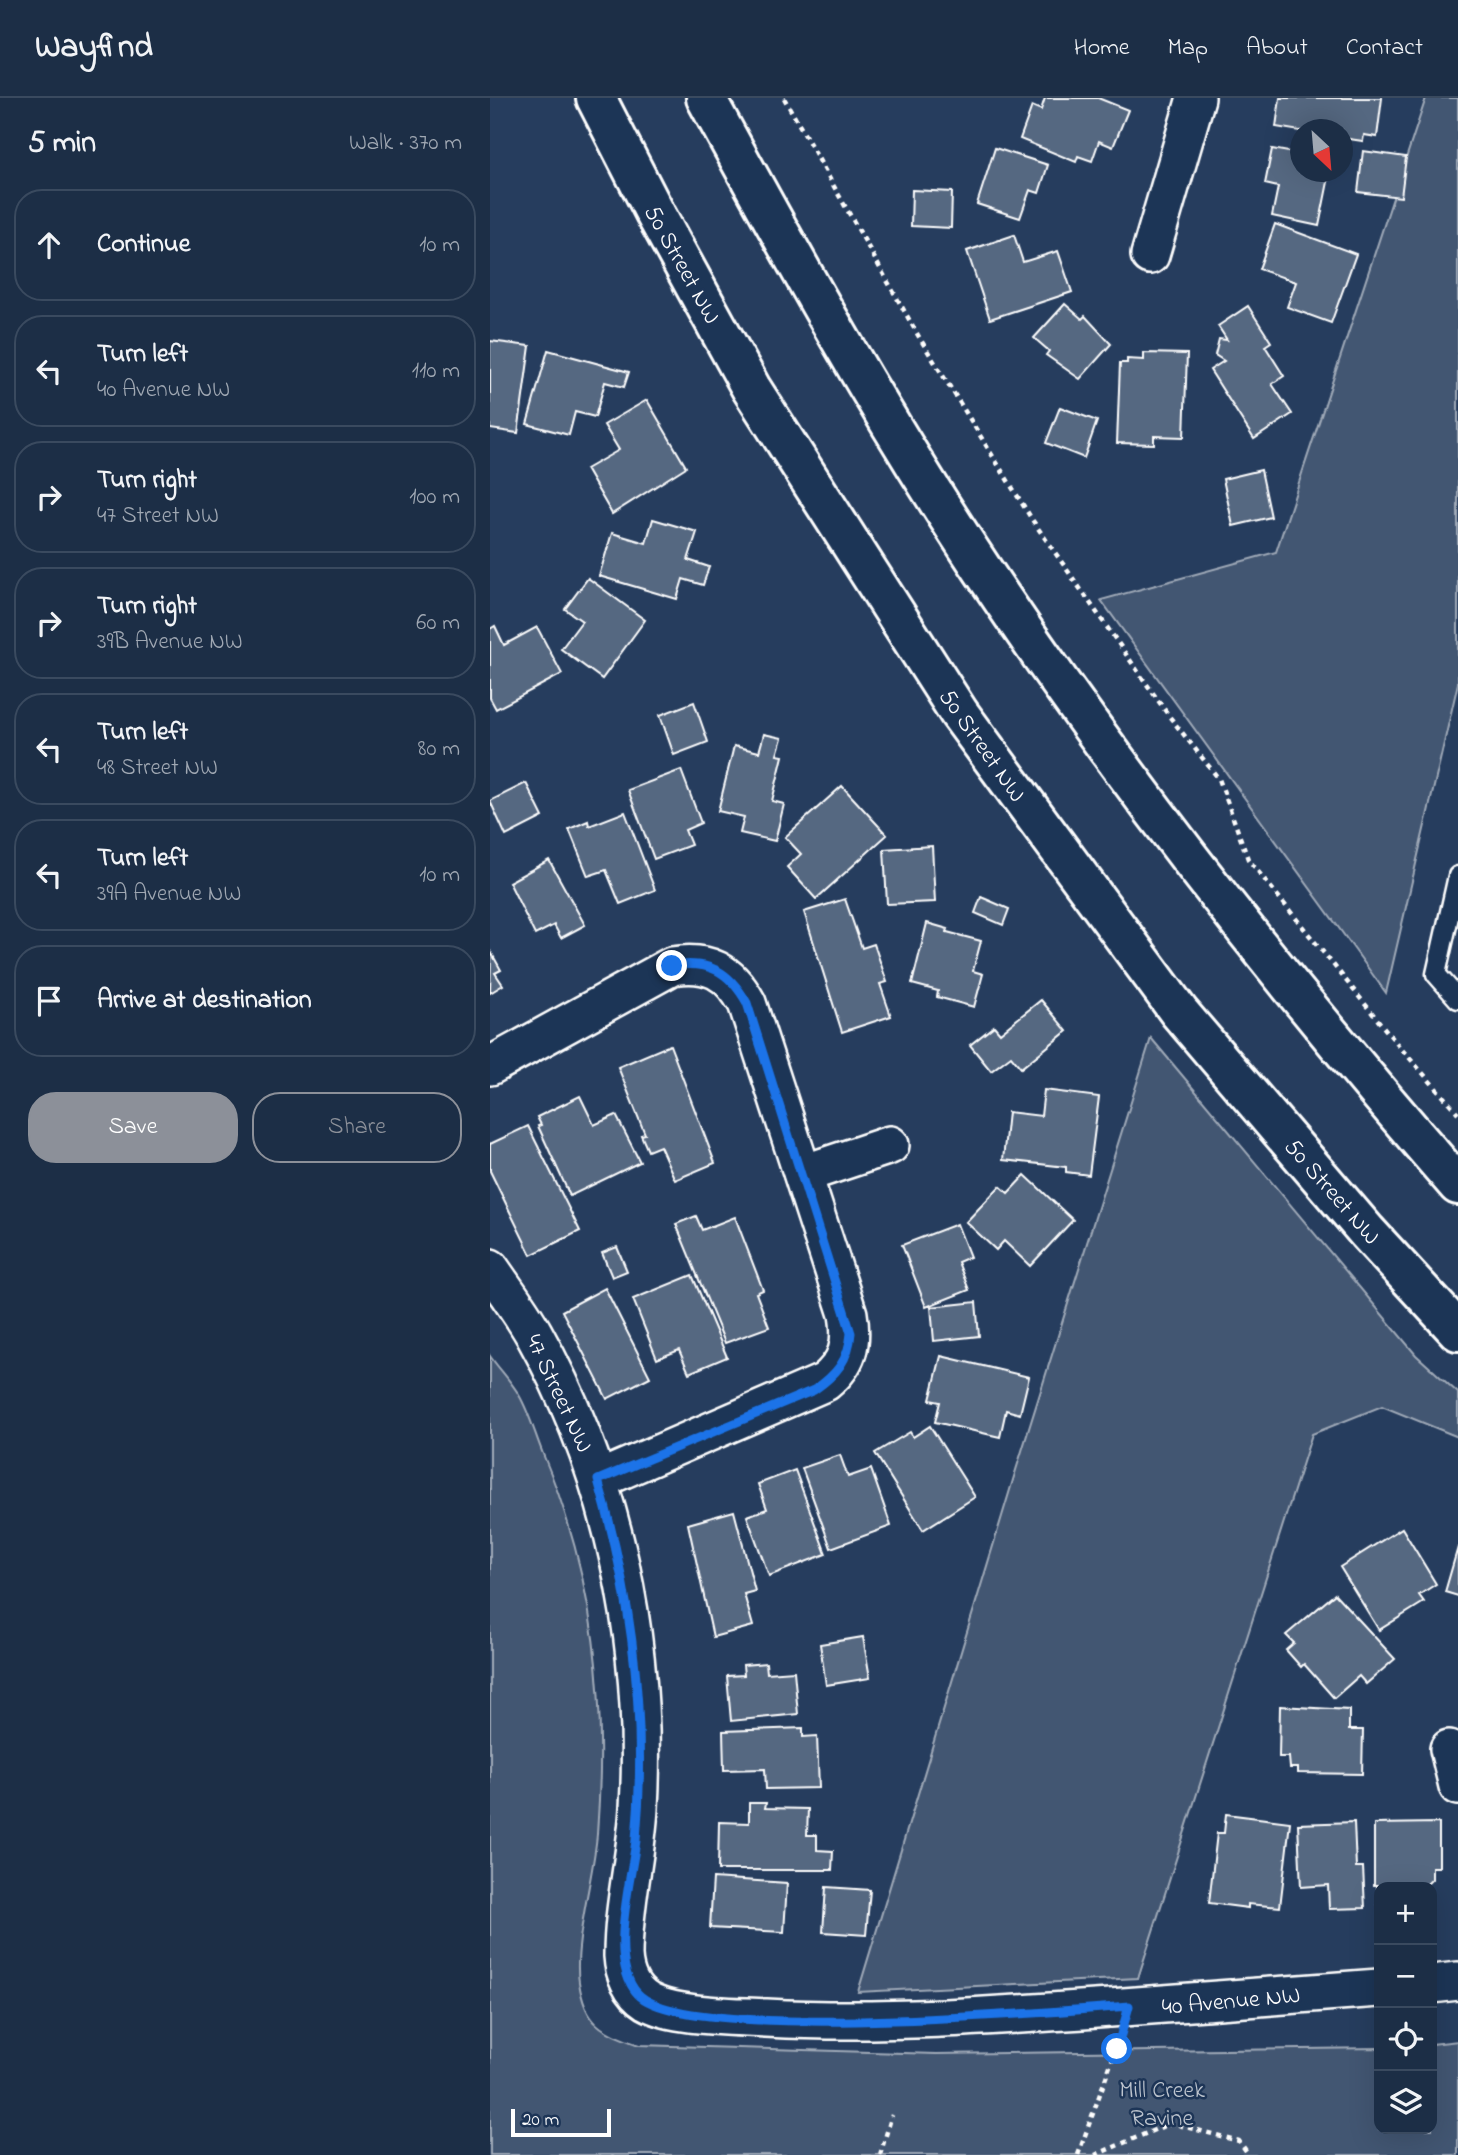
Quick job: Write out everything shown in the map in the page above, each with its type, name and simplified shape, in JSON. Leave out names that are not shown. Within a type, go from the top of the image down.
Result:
[{"type":"main road","name":"50 Street NW","points":[[596,98],[751,388],[959,713],[1179,1012],[1367,1232],[1458,1331]]},
{"type":"main road","points":[[706,98],[872,395],[981,568],[1078,708],[1183,850],[1364,1077],[1458,1185]]},
{"type":"street","points":[[1150,255],[1196,98]]},
{"type":"street","points":[[490,1066],[657,973],[685,964],[712,966],[732,980],[747,1003],[848,1314],[851,1333],[845,1361],[814,1390],[598,1480]]},
{"type":"street","points":[[803,1174],[890,1145]]},
{"type":"street","name":"47 Street NW","points":[[490,1268],[532,1331],[553,1369],[598,1480],[627,1596],[638,1688],[639,1808],[623,1940],[624,1964],[630,1983]]},
{"type":"street","points":[[1449,1749],[1458,1786]]},
{"type":"street","points":[[1437,1983],[1458,1981]]},
{"type":"street","name":"40 Avenue NW","points":[[630,1983],[646,2000],[667,2009],[806,2020],[948,2019],[1374,1988]]},
{"type":"lane","points":[[1458,876],[1436,974],[1458,999]]},
{"type":"path","points":[[784,98],[887,282],[1033,522],[1169,716],[1219,779],[1248,859],[1398,1045],[1458,1113]]},
{"type":"path","points":[[1078,2155],[1117,2049],[1129,2006]]},
{"type":"path","points":[[880,2155],[892,2115]]},
{"type":"path","points":[[1095,2155],[1171,2123],[1239,2141],[1249,2155]]},
{"type":"green space","points":[[1426,98],[1458,98],[1458,683],[1386,993],[1101,600],[1276,552]]},
{"type":"green space","points":[[1151,1038],[1416,1355],[1458,1393],[1458,1437],[1382,1406],[1312,1434],[1138,1978],[858,1992],[1016,1470]]},
{"type":"green space","name":"Mill Creek Ravine","points":[[490,1356],[512,1385],[529,1416],[561,1500],[586,1593],[598,1688],[600,1784],[595,1851],[581,1930],[578,1967],[586,2008],[597,2024],[605,2030],[639,2045],[936,2054],[1374,2048],[1374,2134],[1437,2134],[1437,2043],[1458,2041],[1458,2155],[490,2155]]},
{"type":"building","points":[[1045,98],[1098,98],[1128,110],[1113,147],[1099,141],[1092,161],[1078,156],[1076,162],[1020,139],[1032,106],[1041,110]]},
{"type":"building","points":[[1280,98],[1382,98],[1377,137],[1364,135],[1363,141],[1353,140],[1353,119],[1290,119],[1290,129],[1276,127]]},
{"type":"building","points":[[995,148],[1048,165],[1039,193],[1030,190],[1020,218],[977,204]]},
{"type":"building","points":[[1272,149],[1290,152],[1290,182],[1328,182],[1319,226],[1272,216],[1278,187],[1265,184]]},
{"type":"building","points":[[1363,151],[1406,157],[1401,197],[1358,192]]},
{"type":"building","points":[[912,190],[952,192],[951,228],[911,226]]},
{"type":"building","points":[[1275,224],[1356,254],[1331,323],[1287,307],[1296,282],[1259,269]]},
{"type":"building","points":[[1014,235],[1023,262],[1058,251],[1072,292],[990,319],[967,251]]},
{"type":"building","points":[[1065,304],[1082,319],[1085,316],[1111,344],[1080,379],[1046,355],[1049,351],[1034,338]]},
{"type":"building","points":[[1248,306],[1271,342],[1265,346],[1284,376],[1272,384],[1292,414],[1254,439],[1210,370],[1224,361],[1215,355],[1219,339],[1227,340],[1218,326]]},
{"type":"building","points":[[490,341],[530,346],[518,433],[490,429]]},
{"type":"building","points":[[548,350],[629,372],[624,387],[605,382],[595,417],[575,412],[569,435],[527,424]]},
{"type":"building","points":[[1144,353],[1187,354],[1184,437],[1154,436],[1154,444],[1117,443],[1120,363],[1127,363],[1127,359],[1144,360]]},
{"type":"building","points":[[647,400],[686,467],[612,514],[586,469],[619,450],[604,425]]},
{"type":"building","points":[[1060,407],[1097,421],[1084,458],[1046,443]]},
{"type":"building","points":[[1261,470],[1271,517],[1233,526],[1223,479]]},
{"type":"building","points":[[653,519],[697,532],[688,560],[709,567],[703,585],[683,579],[677,599],[599,576],[612,533],[646,543]]},
{"type":"building","points":[[588,578],[645,620],[602,679],[561,649],[582,621],[565,609]]},
{"type":"building","points":[[495,626],[504,645],[537,627],[562,674],[496,709],[490,698],[490,629]]},
{"type":"building","points":[[694,702],[708,742],[674,755],[660,715]]},
{"type":"building","points":[[764,734],[782,738],[777,755],[783,756],[772,801],[784,804],[775,841],[740,833],[744,817],[718,811],[734,746],[759,752]]},
{"type":"building","points":[[681,770],[701,823],[685,830],[691,845],[654,859],[628,790]]},
{"type":"building","points":[[526,783],[543,817],[506,836],[490,801]]},
{"type":"building","points":[[842,786],[887,835],[816,899],[787,867],[801,854],[785,837]]},
{"type":"building","points":[[625,812],[655,890],[620,904],[606,870],[588,876],[569,829],[588,821],[589,826]]},
{"type":"building","points":[[932,846],[935,902],[887,904],[884,849]]},
{"type":"building","points":[[549,860],[585,925],[561,938],[554,925],[535,935],[509,882]]},
{"type":"building","points":[[981,897],[1009,909],[1003,925],[975,913]]},
{"type":"building","points":[[845,899],[862,948],[874,944],[887,982],[880,984],[891,1016],[842,1032],[804,912]]},
{"type":"building","points":[[927,923],[948,929],[947,932],[981,941],[973,971],[983,974],[974,1007],[937,997],[938,991],[912,984]]},
{"type":"building","points":[[491,952],[501,970],[495,973],[503,985],[490,993]]},
{"type":"building","points":[[1041,1000],[1067,1031],[1021,1068],[1011,1056],[991,1071],[970,1045],[994,1026],[1000,1033]]},
{"type":"building","points":[[670,1045],[715,1163],[675,1180],[660,1146],[648,1151],[641,1135],[645,1134],[618,1067]]},
{"type":"building","points":[[1044,1090],[1099,1097],[1089,1175],[1066,1172],[1066,1167],[1003,1160],[1008,1112],[1041,1116]]},
{"type":"building","points":[[580,1096],[594,1125],[616,1115],[640,1162],[570,1196],[538,1126],[541,1125],[537,1117]]},
{"type":"building","points":[[528,1126],[580,1231],[531,1255],[490,1171],[490,1144]]},
{"type":"building","points":[[1025,1175],[1073,1220],[1030,1266],[1004,1241],[996,1250],[966,1222],[1000,1186],[1008,1193]]},
{"type":"building","points":[[696,1216],[702,1230],[735,1217],[763,1290],[756,1293],[769,1327],[725,1343],[676,1224]]},
{"type":"building","points":[[957,1224],[970,1257],[958,1262],[969,1290],[926,1307],[902,1245]]},
{"type":"building","points":[[617,1247],[627,1271],[612,1277],[602,1253]]},
{"type":"building","points":[[692,1275],[727,1357],[689,1373],[679,1350],[657,1359],[633,1299]]},
{"type":"building","points":[[605,1288],[650,1377],[607,1399],[562,1311]]},
{"type":"building","points":[[976,1302],[979,1336],[934,1341],[931,1307]]},
{"type":"building","points":[[941,1356],[1029,1377],[1020,1414],[1006,1410],[1000,1437],[935,1422],[940,1402],[930,1400]]},
{"type":"building","points":[[930,1426],[975,1497],[923,1530],[875,1453],[910,1432],[913,1437]]},
{"type":"building","points":[[840,1455],[848,1477],[871,1469],[891,1526],[831,1548],[802,1468]]},
{"type":"building","points":[[795,1470],[826,1554],[769,1576],[747,1516],[767,1509],[758,1484]]},
{"type":"building","points":[[734,1511],[755,1591],[744,1594],[753,1626],[713,1637],[688,1524]]},
{"type":"building","points":[[1402,1528],[1436,1584],[1419,1595],[1424,1602],[1379,1630],[1340,1567]]},
{"type":"building","points":[[1458,1547],[1458,1596],[1445,1592]]},
{"type":"building","points":[[1335,1594],[1395,1659],[1366,1684],[1359,1676],[1334,1698],[1304,1664],[1301,1667],[1286,1650],[1294,1643],[1286,1635]]},
{"type":"building","points":[[863,1637],[870,1678],[826,1685],[820,1644]]},
{"type":"building","points":[[766,1663],[767,1673],[794,1671],[798,1714],[731,1721],[727,1676],[744,1675],[743,1665]]},
{"type":"building","points":[[1280,1706],[1349,1710],[1349,1730],[1363,1730],[1362,1774],[1298,1773],[1298,1768],[1290,1768],[1289,1757],[1279,1757]]},
{"type":"building","points":[[803,1728],[803,1737],[817,1736],[819,1788],[766,1789],[765,1769],[724,1770],[723,1731]]},
{"type":"building","points":[[749,1803],[766,1803],[765,1808],[808,1809],[807,1835],[817,1835],[817,1850],[833,1851],[832,1870],[718,1870],[719,1822],[749,1823]]},
{"type":"building","points":[[1226,1814],[1290,1822],[1280,1907],[1248,1904],[1248,1908],[1209,1903],[1217,1833],[1224,1833]]},
{"type":"building","points":[[1354,1822],[1356,1867],[1363,1867],[1365,1908],[1329,1909],[1328,1885],[1301,1887],[1298,1824]]},
{"type":"building","points":[[1439,1823],[1439,1867],[1432,1867],[1432,1879],[1429,1882],[1374,1882],[1374,1824]]},
{"type":"building","points":[[713,1878],[787,1883],[784,1932],[710,1928]]},
{"type":"building","points":[[826,1887],[870,1890],[866,1935],[823,1932]]},
{"type":"route","points":[[672,966],[700,963],[712,966],[732,980],[747,1003],[848,1314],[851,1333],[845,1361],[814,1390],[598,1480],[627,1596],[638,1688],[639,1808],[623,1940],[624,1964],[630,1983],[646,2000],[667,2009],[818,2021],[948,2019],[1129,2006],[1117,2049]]}]
